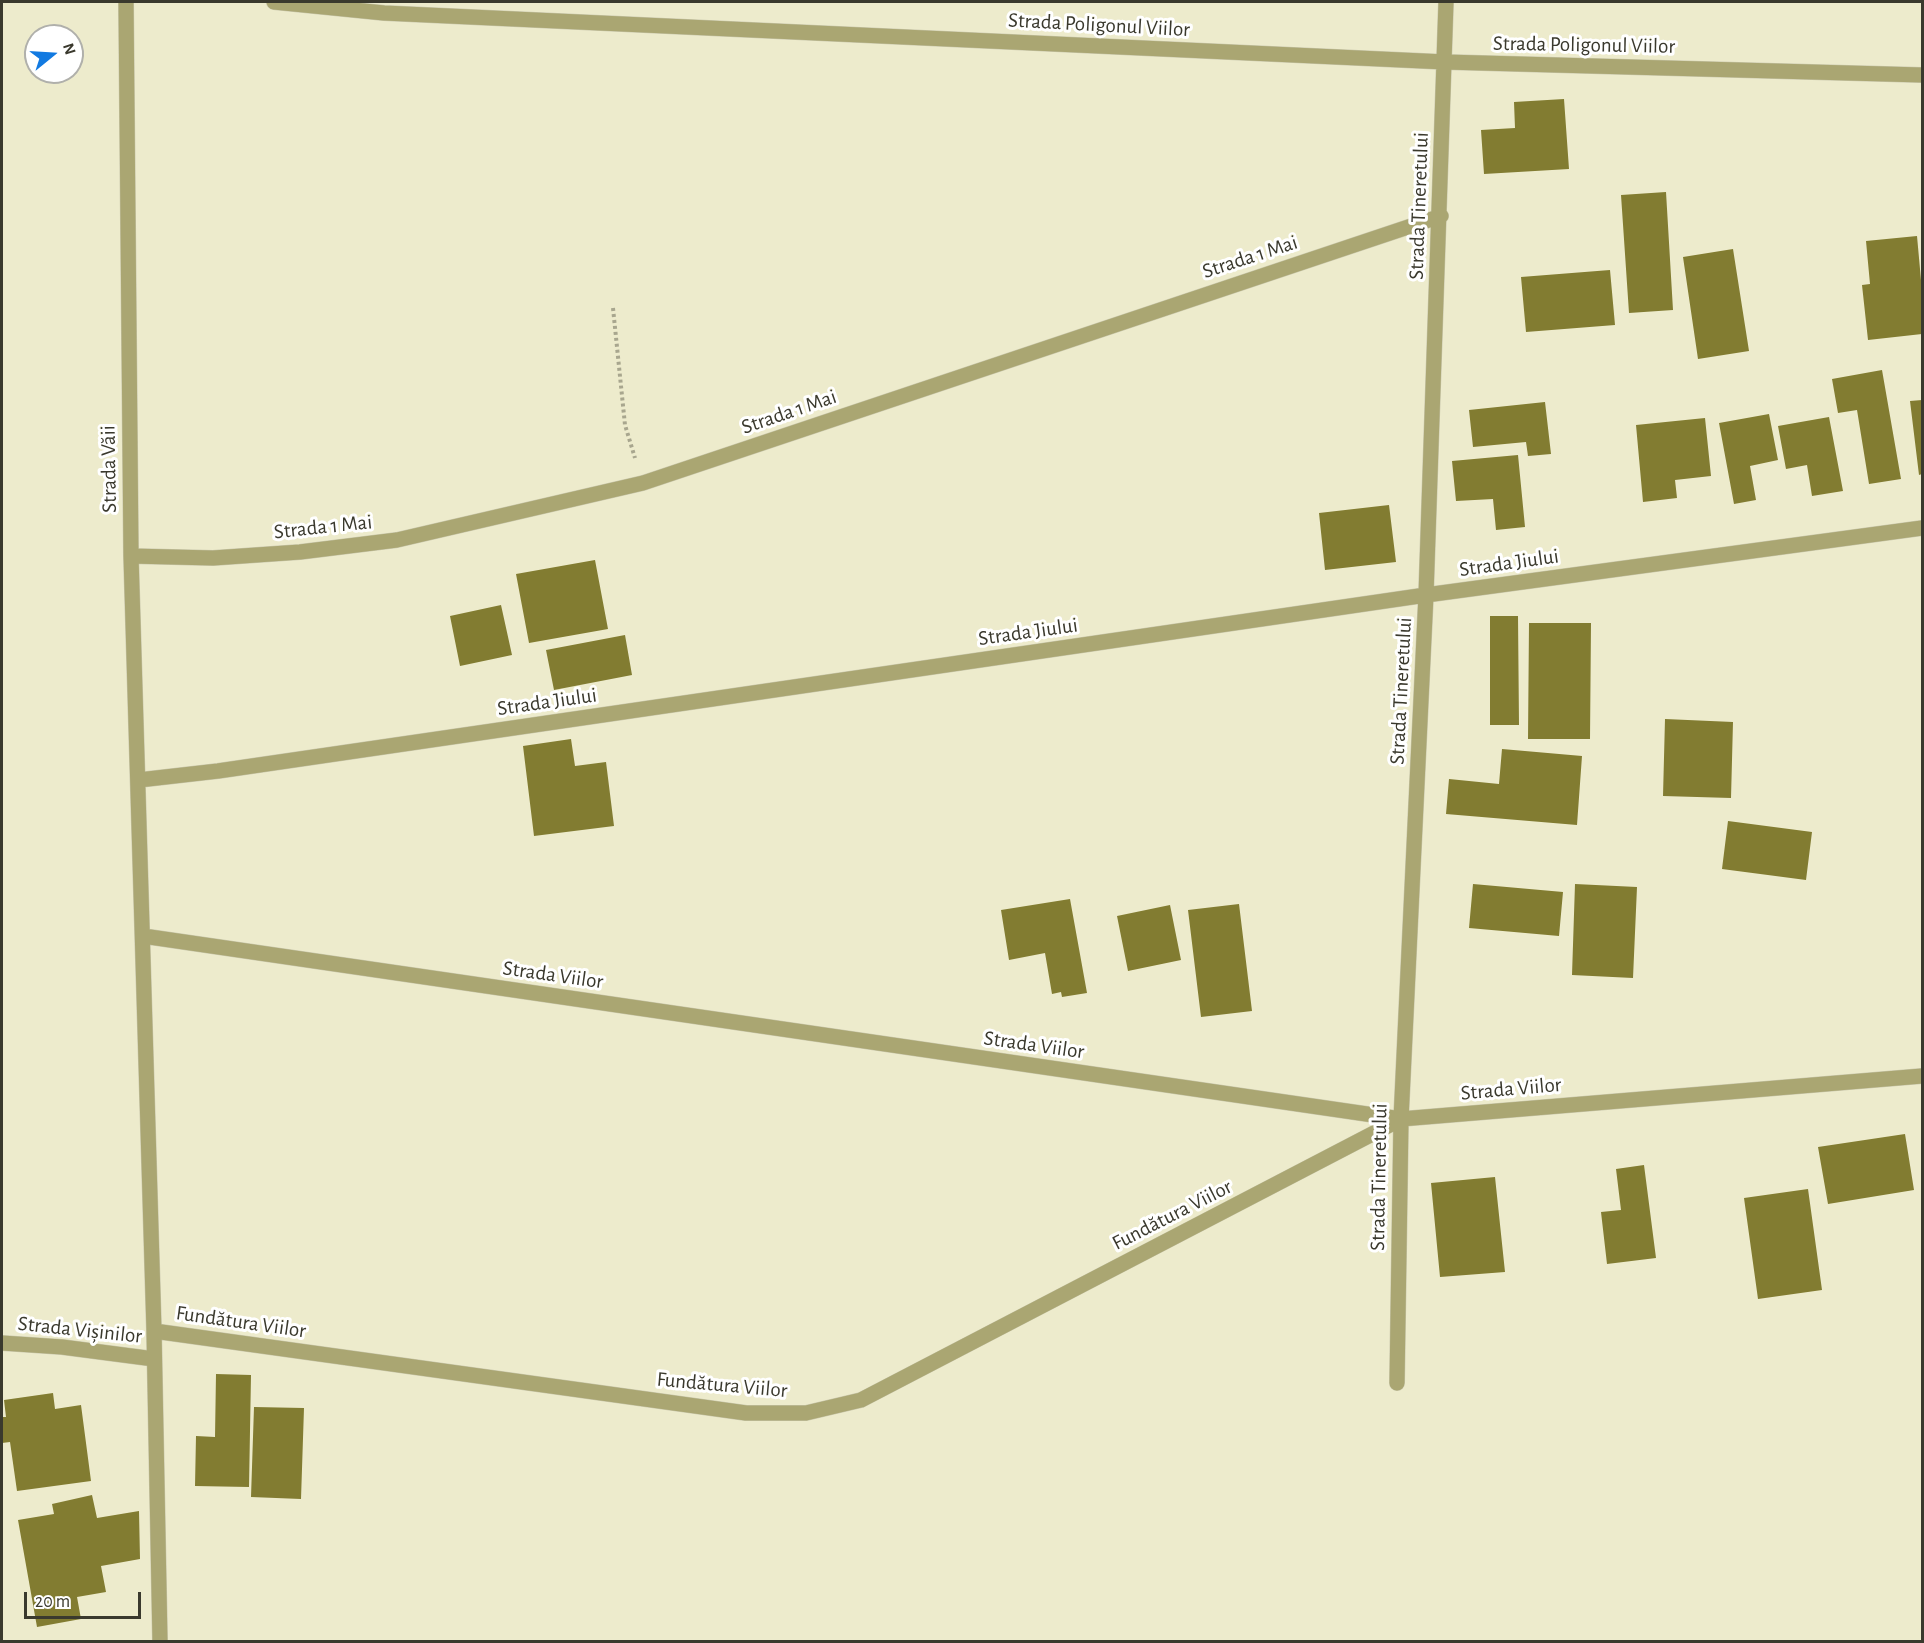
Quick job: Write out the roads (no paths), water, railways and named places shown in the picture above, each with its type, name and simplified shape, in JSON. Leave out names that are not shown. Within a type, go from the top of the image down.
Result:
[{"type":"street","name":"Strada Văii","points":[[126,2],[131,556],[154,1331],[160,1641]]},
{"type":"street","name":"Strada Poligonul Viilor","points":[[274,2],[384,13],[1445,62],[1923,75]]},
{"type":"street","name":"Strada Tineretului","points":[[1396,1383],[1401,1119],[1426,595],[1441,216],[1446,2]]},
{"type":"street","name":"Strada 1 Mai","points":[[131,556],[213,558],[300,552],[397,540],[643,483],[1441,216]]},
{"type":"street","name":"Strada Jiului","points":[[139,780],[230,769],[1426,595],[1923,528]]},
{"type":"street","name":"Strada Viilor","points":[[143,936],[1401,1119],[1923,1076]]},
{"type":"street","name":"Fundătura Viilor","points":[[154,1331],[746,1413],[806,1413],[861,1400],[1401,1119]]},
{"type":"street","name":"Strada Vișinilor","points":[[2,1343],[62,1347],[154,1359]]}]
